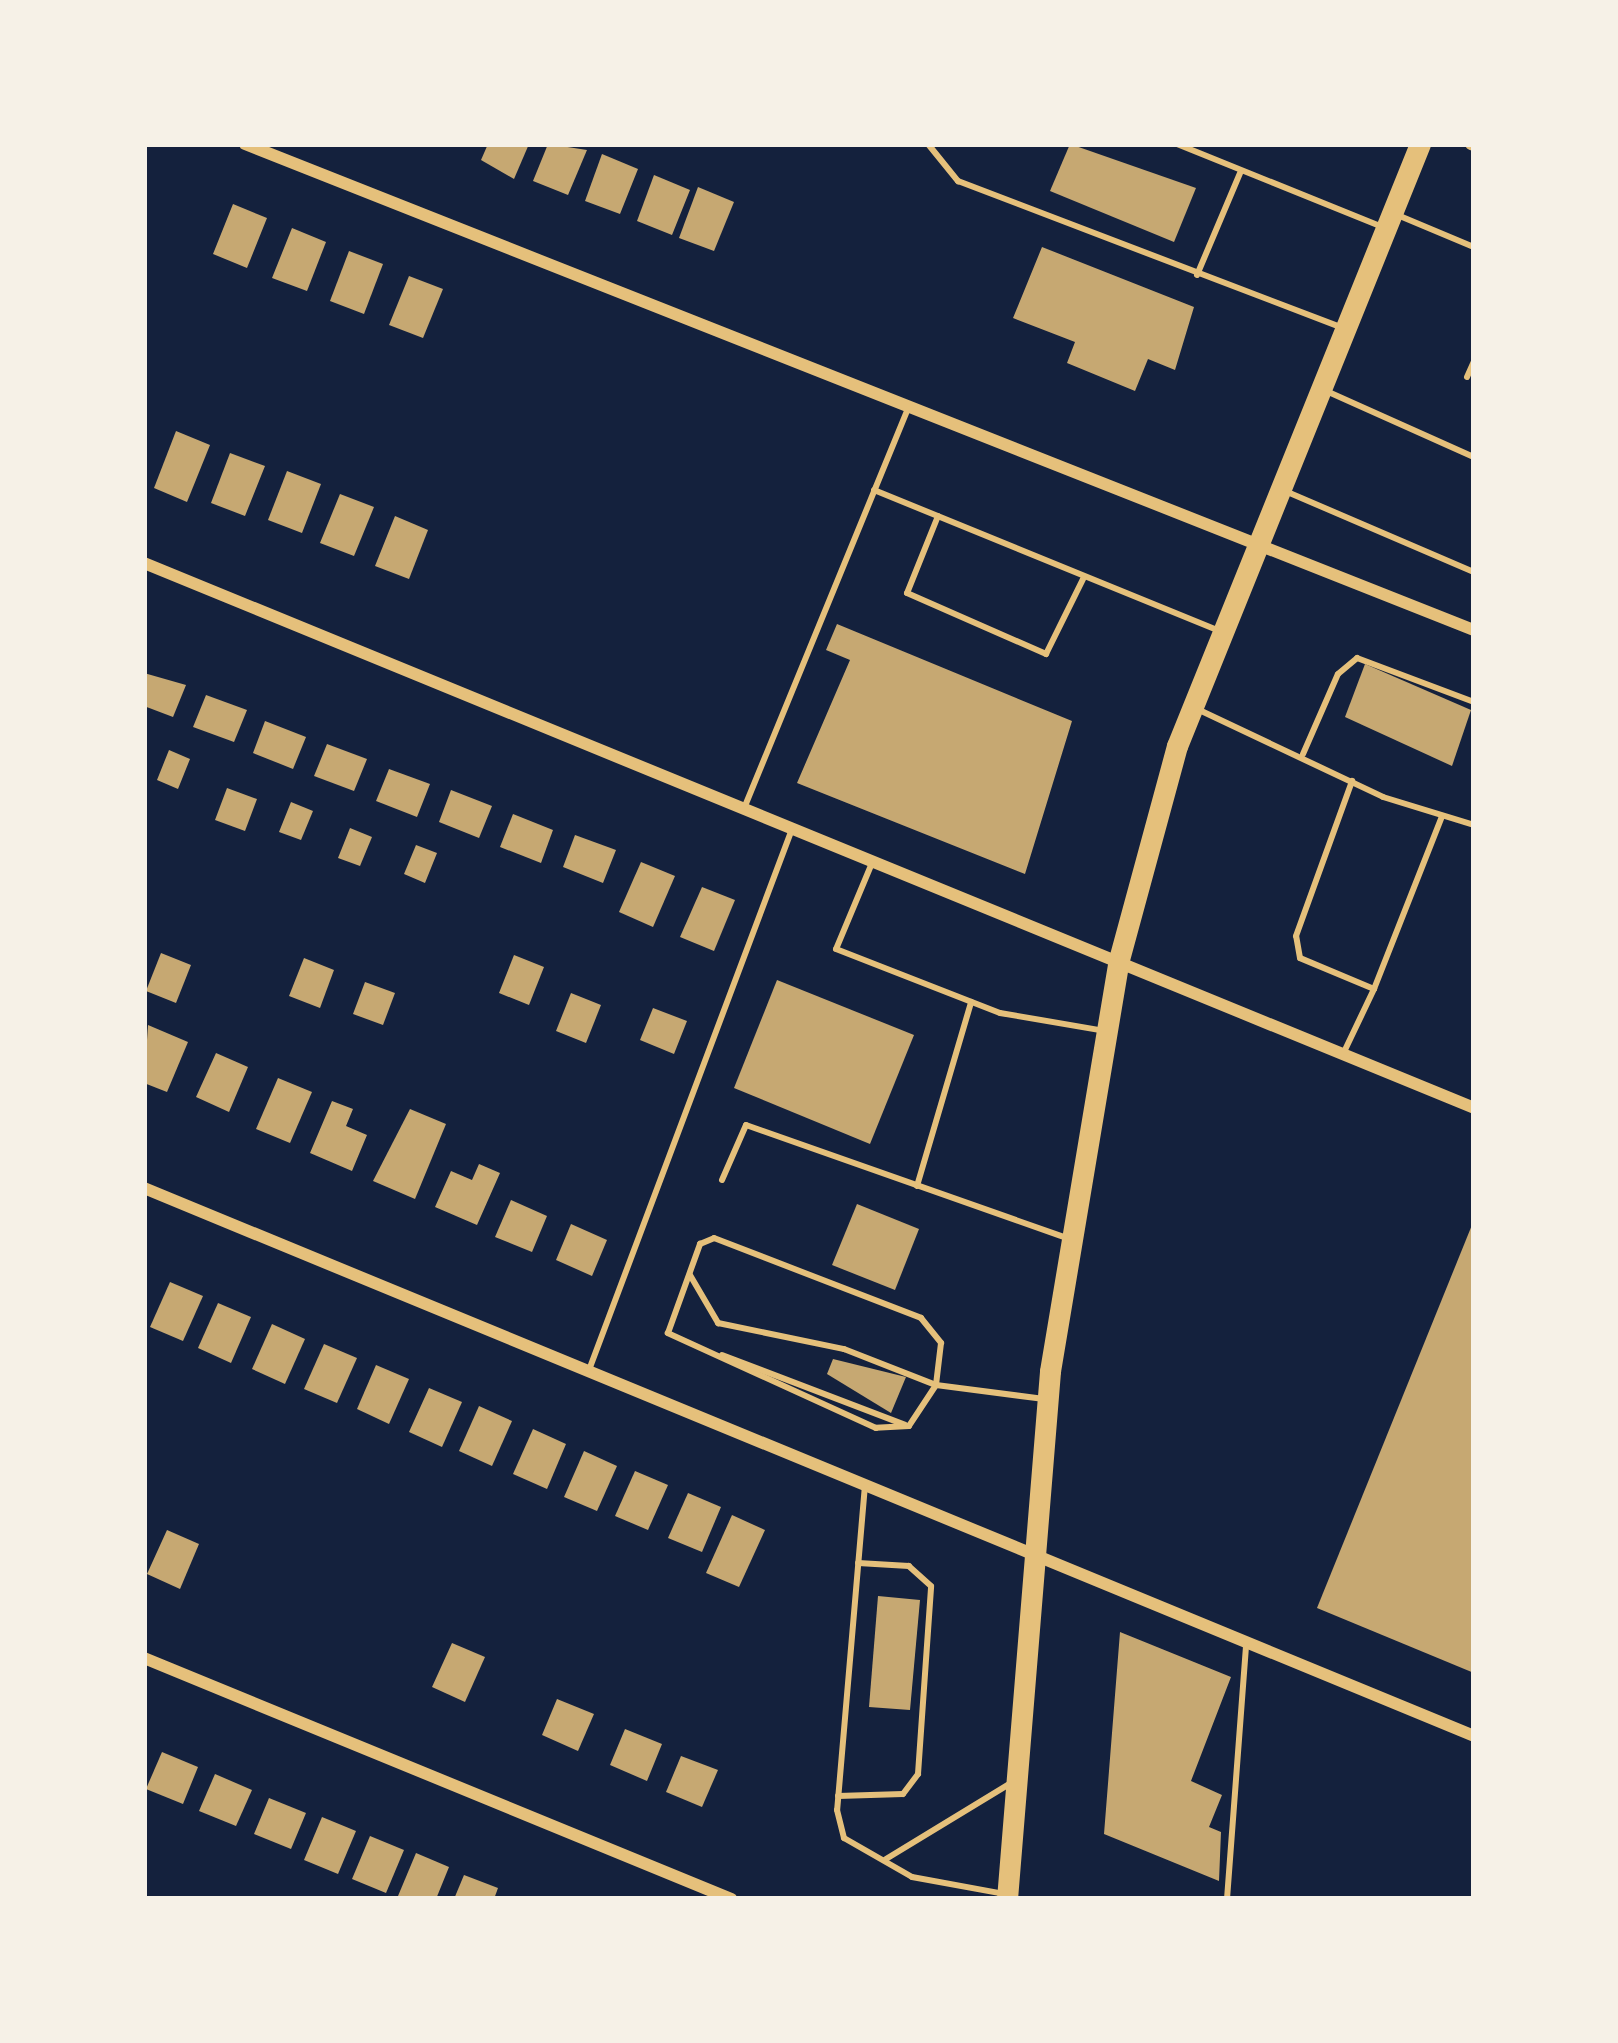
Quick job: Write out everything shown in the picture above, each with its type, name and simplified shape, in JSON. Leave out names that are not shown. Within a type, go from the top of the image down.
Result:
[{"type":"main road","points":[[1008,1897],[1048,1399],[1066,1238],[1118,963],[1192,706],[1276,487],[1420,144]]},
{"type":"street","points":[[245,144],[1474,630]]},
{"type":"street","points":[[144,563],[793,825],[1474,1108]]},
{"type":"street","points":[[144,1188],[1474,1736]]},
{"type":"street","points":[[144,1658],[731,1899]]},
{"type":"lane","points":[[928,144],[958,182],[1343,328]]},
{"type":"lane","points":[[1177,144],[1240,173],[1474,247]]},
{"type":"lane","points":[[1196,275],[1240,173]]},
{"type":"lane","points":[[1467,376],[1474,361]]},
{"type":"lane","points":[[1318,387],[1474,457]]},
{"type":"lane","points":[[745,806],[908,408]]},
{"type":"lane","points":[[1276,487],[1474,572]]},
{"type":"lane","points":[[874,490],[1220,631]]},
{"type":"lane","points":[[938,516],[907,593],[1046,654],[1084,575]]},
{"type":"lane","points":[[1303,754],[1338,674],[1357,658],[1474,703]]},
{"type":"lane","points":[[1192,706],[1303,754],[1352,781],[1474,825]]},
{"type":"lane","points":[[1352,781],[1296,936],[1300,958],[1374,989]]},
{"type":"lane","points":[[1343,1054],[1374,989],[1442,816]]},
{"type":"lane","points":[[589,1370],[793,825]]},
{"type":"lane","points":[[874,859],[836,949],[970,1002],[1103,1030]]},
{"type":"lane","points":[[917,1186],[970,1002]]},
{"type":"lane","points":[[722,1180],[746,1125],[1066,1238]]},
{"type":"lane","points":[[714,1238],[921,1318],[940,1343],[936,1385],[909,1426],[876,1428],[668,1333],[689,1269],[714,1238]]},
{"type":"lane","points":[[689,1269],[718,1323],[844,1349],[936,1385],[1048,1399]]},
{"type":"lane","points":[[713,1354],[758,1360],[909,1426]]},
{"type":"lane","points":[[865,1485],[838,1796],[844,1838],[912,1877],[1008,1897]]},
{"type":"lane","points":[[838,1796],[903,1794],[918,1774],[932,1586],[909,1566],[858,1562]]},
{"type":"lane","points":[[1227,1899],[1246,1642]]},
{"type":"lane","points":[[886,1859],[1017,1780]]},
{"type":"building","points":[[488,144],[529,144],[514,179],[481,160]]},
{"type":"building","points":[[548,144],[587,150],[568,195],[533,181]]},
{"type":"building","points":[[1070,144],[1196,188],[1174,242],[1050,191]]},
{"type":"building","points":[[602,154],[638,169],[620,214],[585,201]]},
{"type":"building","points":[[654,175],[690,190],[672,235],[637,221]]},
{"type":"building","points":[[698,187],[734,202],[714,251],[679,238]]},
{"type":"building","points":[[233,204],[267,218],[247,268],[213,254]]},
{"type":"building","points":[[292,228],[326,242],[307,291],[272,278]]},
{"type":"building","points":[[1042,247],[1194,307],[1175,370],[1148,359],[1135,391],[1067,363],[1075,342],[1013,318]]},
{"type":"building","points":[[349,251],[383,264],[364,314],[330,301]]},
{"type":"building","points":[[409,276],[443,289],[423,338],[389,325]]},
{"type":"building","points":[[176,431],[210,445],[187,502],[154,488]]},
{"type":"building","points":[[230,453],[265,466],[245,516],[211,503]]},
{"type":"building","points":[[287,471],[321,484],[302,533],[268,520]]},
{"type":"building","points":[[340,494],[374,507],[354,556],[320,543]]},
{"type":"building","points":[[395,516],[428,530],[409,579],[375,566]]},
{"type":"building","points":[[837,624],[1072,721],[1025,874],[797,783],[850,660],[826,650]]},
{"type":"building","points":[[1365,664],[1471,710],[1452,766],[1345,717]]},
{"type":"building","points":[[144,673],[186,685],[173,717],[144,706]]},
{"type":"building","points":[[206,695],[247,710],[234,742],[193,727]]},
{"type":"building","points":[[265,721],[306,737],[293,769],[253,753]]},
{"type":"building","points":[[327,744],[367,759],[354,791],[314,776]]},
{"type":"building","points":[[169,750],[190,759],[178,789],[157,780]]},
{"type":"building","points":[[389,769],[430,784],[417,817],[376,801]]},
{"type":"building","points":[[227,788],[257,799],[245,831],[215,820]]},
{"type":"building","points":[[451,790],[492,806],[479,838],[439,822]]},
{"type":"building","points":[[291,802],[313,811],[301,840],[279,832]]},
{"type":"building","points":[[513,814],[553,830],[541,863],[500,847]]},
{"type":"building","points":[[350,828],[372,837],[360,866],[338,858]]},
{"type":"building","points":[[575,835],[616,850],[603,883],[563,867]]},
{"type":"building","points":[[416,845],[437,853],[425,883],[404,874]]},
{"type":"building","points":[[641,862],[675,876],[653,927],[619,912]]},
{"type":"building","points":[[702,887],[735,900],[714,951],[680,937]]},
{"type":"building","points":[[161,953],[191,965],[176,1003],[146,991]]},
{"type":"building","points":[[514,955],[544,967],[529,1005],[499,993]]},
{"type":"building","points":[[304,958],[334,970],[320,1008],[289,996]]},
{"type":"building","points":[[777,980],[914,1035],[870,1144],[734,1088]]},
{"type":"building","points":[[365,982],[395,993],[383,1025],[353,1014]]},
{"type":"building","points":[[571,993],[601,1005],[586,1043],[556,1031]]},
{"type":"building","points":[[653,1008],[687,1021],[674,1054],[640,1040]]},
{"type":"building","points":[[148,1025],[188,1042],[167,1092],[144,1083]]},
{"type":"building","points":[[216,1053],[248,1067],[229,1112],[196,1097]]},
{"type":"building","points":[[278,1078],[312,1092],[290,1143],[256,1129]]},
{"type":"building","points":[[332,1101],[353,1109],[346,1126],[367,1135],[352,1171],[310,1153]]},
{"type":"building","points":[[410,1109],[446,1124],[415,1199],[373,1181]]},
{"type":"building","points":[[479,1164],[500,1173],[477,1225],[435,1207],[451,1171],[472,1180]]},
{"type":"building","points":[[511,1200],[547,1216],[532,1252],[495,1237]]},
{"type":"building","points":[[857,1204],[919,1229],[895,1290],[832,1265]]},
{"type":"building","points":[[1474,1220],[1474,1673],[1317,1608]]},
{"type":"building","points":[[571,1224],[607,1240],[592,1276],[556,1260]]},
{"type":"building","points":[[170,1282],[203,1296],[183,1341],[150,1327]]},
{"type":"building","points":[[218,1303],[251,1317],[231,1363],[198,1348]]},
{"type":"building","points":[[272,1324],[305,1339],[285,1384],[252,1369]]},
{"type":"building","points":[[324,1344],[357,1358],[337,1403],[304,1389]]},
{"type":"building","points":[[833,1359],[906,1377],[891,1413],[827,1374]]},
{"type":"building","points":[[376,1365],[409,1379],[389,1424],[357,1409]]},
{"type":"building","points":[[429,1388],[462,1402],[442,1447],[409,1432]]},
{"type":"building","points":[[479,1406],[512,1421],[492,1466],[459,1451]]},
{"type":"building","points":[[533,1429],[566,1444],[547,1489],[513,1474]]},
{"type":"building","points":[[584,1451],[617,1466],[597,1511],[564,1497]]},
{"type":"building","points":[[635,1471],[668,1485],[648,1530],[615,1516]]},
{"type":"building","points":[[688,1493],[721,1507],[702,1552],[668,1538]]},
{"type":"building","points":[[732,1515],[765,1530],[739,1587],[706,1573]]},
{"type":"building","points":[[167,1530],[199,1544],[180,1589],[147,1574]]},
{"type":"building","points":[[878,1596],[920,1600],[910,1710],[869,1707]]},
{"type":"building","points":[[1120,1632],[1231,1677],[1191,1781],[1222,1795],[1209,1827],[1221,1832],[1219,1881],[1104,1834]]},
{"type":"building","points":[[452,1643],[485,1657],[465,1702],[432,1687]]},
{"type":"building","points":[[557,1699],[594,1714],[578,1751],[542,1735]]},
{"type":"building","points":[[625,1729],[662,1744],[647,1781],[610,1765]]},
{"type":"building","points":[[162,1752],[198,1767],[183,1804],[146,1789]]},
{"type":"building","points":[[681,1756],[718,1770],[702,1807],[666,1792]]},
{"type":"building","points":[[215,1774],[252,1790],[236,1826],[199,1811]]},
{"type":"building","points":[[269,1798],[306,1813],[291,1849],[254,1834]]},
{"type":"building","points":[[322,1817],[356,1831],[338,1874],[304,1860]]},
{"type":"building","points":[[370,1836],[404,1850],[386,1893],[352,1879]]},
{"type":"building","points":[[416,1853],[449,1867],[436,1899],[398,1896]]},
{"type":"building","points":[[464,1875],[498,1888],[494,1899],[454,1899]]}]
